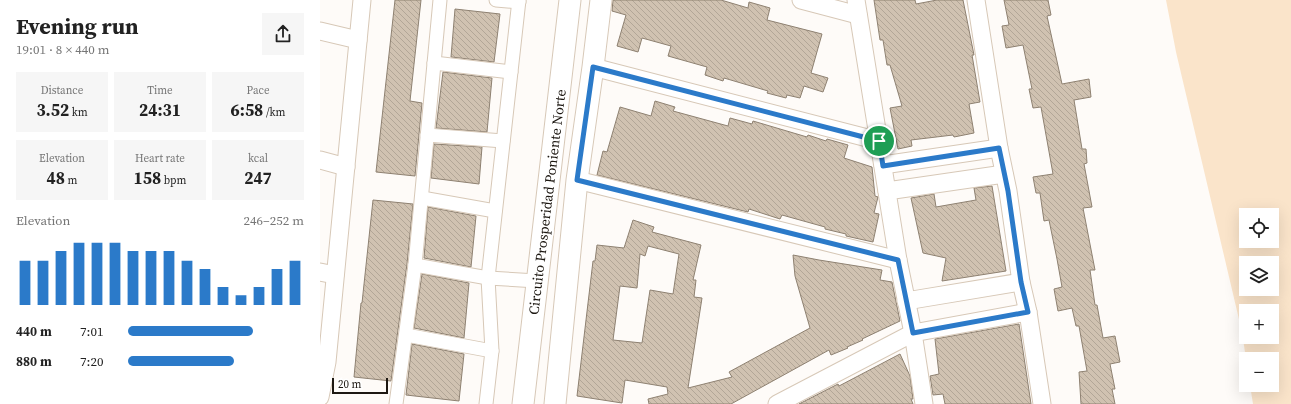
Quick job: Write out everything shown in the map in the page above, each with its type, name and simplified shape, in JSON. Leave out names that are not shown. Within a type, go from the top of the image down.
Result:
[{"type":"street","points":[[320,397],[327,362],[328,273],[346,167],[362,0]]},
{"type":"street","points":[[396,404],[415,265],[440,0]]},
{"type":"street","points":[[486,404],[492,351],[488,278],[519,1],[496,0]]},
{"type":"street","name":"Circuito Prosperidad Poniente Norte","points":[[523,404],[570,0]]},
{"type":"street","name":"Circuito Prosperidad Poniente Norte","points":[[555,404],[577,180],[601,0]]},
{"type":"street","points":[[801,0],[857,7],[898,260],[913,333],[924,404]]},
{"type":"street","points":[[976,0],[1042,404]]},
{"type":"street","points":[[320,31],[358,40]]},
{"type":"street","points":[[434,63],[511,72]]},
{"type":"street","points":[[593,67],[879,141]]},
{"type":"street","points":[[428,135],[503,141]]},
{"type":"street","points":[[883,166],[999,148]]},
{"type":"street","points":[[320,160],[346,167]]},
{"type":"street","points":[[887,191],[1004,174]]},
{"type":"street","points":[[577,180],[898,260]]},
{"type":"street","points":[[422,198],[495,210]]},
{"type":"street","points":[[415,265],[488,278],[537,281]]},
{"type":"street","points":[[906,301],[1021,282]]},
{"type":"street","points":[[777,404],[913,333],[1028,312]]},
{"type":"street","points":[[406,335],[492,351]]},
{"type":"shaded area","points":[[1166,0],[1291,0],[1291,404],[1253,404],[1251,392],[1279,392],[1279,352],[1245,352],[1244,344],[1279,344],[1279,304],[1239,304],[1239,319],[1176,52]]},
{"type":"building","points":[[395,0],[421,0],[410,101],[422,103],[415,176],[376,172]]},
{"type":"building","points":[[613,0],[721,0],[748,8],[749,2],[770,8],[767,20],[822,34],[811,73],[828,78],[823,92],[804,86],[800,98],[787,95],[786,98],[724,78],[723,81],[705,75],[707,67],[668,56],[671,46],[642,38],[638,52],[617,46],[626,15],[612,11]]},
{"type":"building","points":[[874,0],[915,0],[916,4],[937,0],[963,0],[974,55],[972,55],[980,102],[969,104],[974,133],[954,137],[953,135],[911,140],[912,146],[898,149],[890,108],[902,106],[890,65],[887,65],[883,40],[880,40]]},
{"type":"building","points":[[1004,0],[1048,0],[1051,15],[1047,16],[1062,84],[1089,79],[1091,97],[1074,100],[1082,149],[1086,149],[1087,163],[1084,164],[1092,207],[1083,208],[1095,270],[1090,270],[1095,305],[1097,305],[1103,338],[1115,336],[1120,362],[1110,364],[1115,389],[1112,389],[1115,404],[1081,404],[1079,372],[1087,371],[1079,326],[1076,326],[1072,308],[1058,311],[1054,289],[1062,287],[1057,259],[1049,220],[1044,221],[1040,193],[1036,193],[1033,177],[1053,174],[1041,107],[1033,108],[1029,89],[1032,89],[1023,45],[1006,48],[1002,26],[1009,25]]},
{"type":"building","points":[[455,9],[500,14],[494,62],[451,57]]},
{"type":"building","points":[[443,72],[492,78],[487,132],[436,128]]},
{"type":"building","points":[[655,101],[675,107],[673,111],[728,126],[730,118],[752,124],[753,121],[807,137],[808,135],[826,141],[827,139],[848,145],[844,158],[872,167],[875,196],[878,197],[874,213],[879,214],[873,242],[846,236],[846,234],[825,229],[825,227],[782,215],[780,219],[749,209],[748,212],[597,175],[603,151],[607,152],[620,107],[651,116]]},
{"type":"building","points":[[434,144],[482,147],[479,184],[431,178]]},
{"type":"building","points":[[992,186],[1006,271],[942,281],[946,258],[923,253],[911,198],[934,194],[936,207],[976,200],[974,188]]},
{"type":"building","points":[[373,200],[413,204],[407,264],[391,381],[354,377]]},
{"type":"building","points":[[428,207],[476,216],[471,267],[424,258]]},
{"type":"building","points":[[633,220],[654,227],[652,232],[701,245],[693,280],[696,280],[694,297],[702,298],[688,388],[732,377],[729,372],[810,328],[795,276],[793,255],[882,270],[880,280],[892,282],[900,321],[862,339],[863,340],[847,347],[848,348],[831,355],[829,350],[731,404],[649,404],[648,399],[668,394],[667,387],[625,380],[622,403],[577,396],[593,261],[595,261],[597,245],[624,248]],"holes":[[[648,246],[679,254],[673,294],[650,290],[642,343],[613,340],[620,286],[637,288],[640,254],[645,256]]]},
{"type":"building","points":[[422,274],[469,283],[464,338],[414,328]]},
{"type":"building","points":[[1019,324],[1031,404],[945,404],[943,394],[933,395],[930,376],[939,374],[935,339]]},
{"type":"building","points":[[412,344],[464,354],[459,401],[406,395]]},
{"type":"building","points":[[900,354],[910,376],[913,399],[911,399],[913,404],[799,404],[838,384],[839,386]]},
{"type":"route","points":[[593,67],[879,141],[883,166],[999,148],[1008,191],[1021,282],[1028,312],[913,333],[898,260],[577,180],[593,67]]}]
